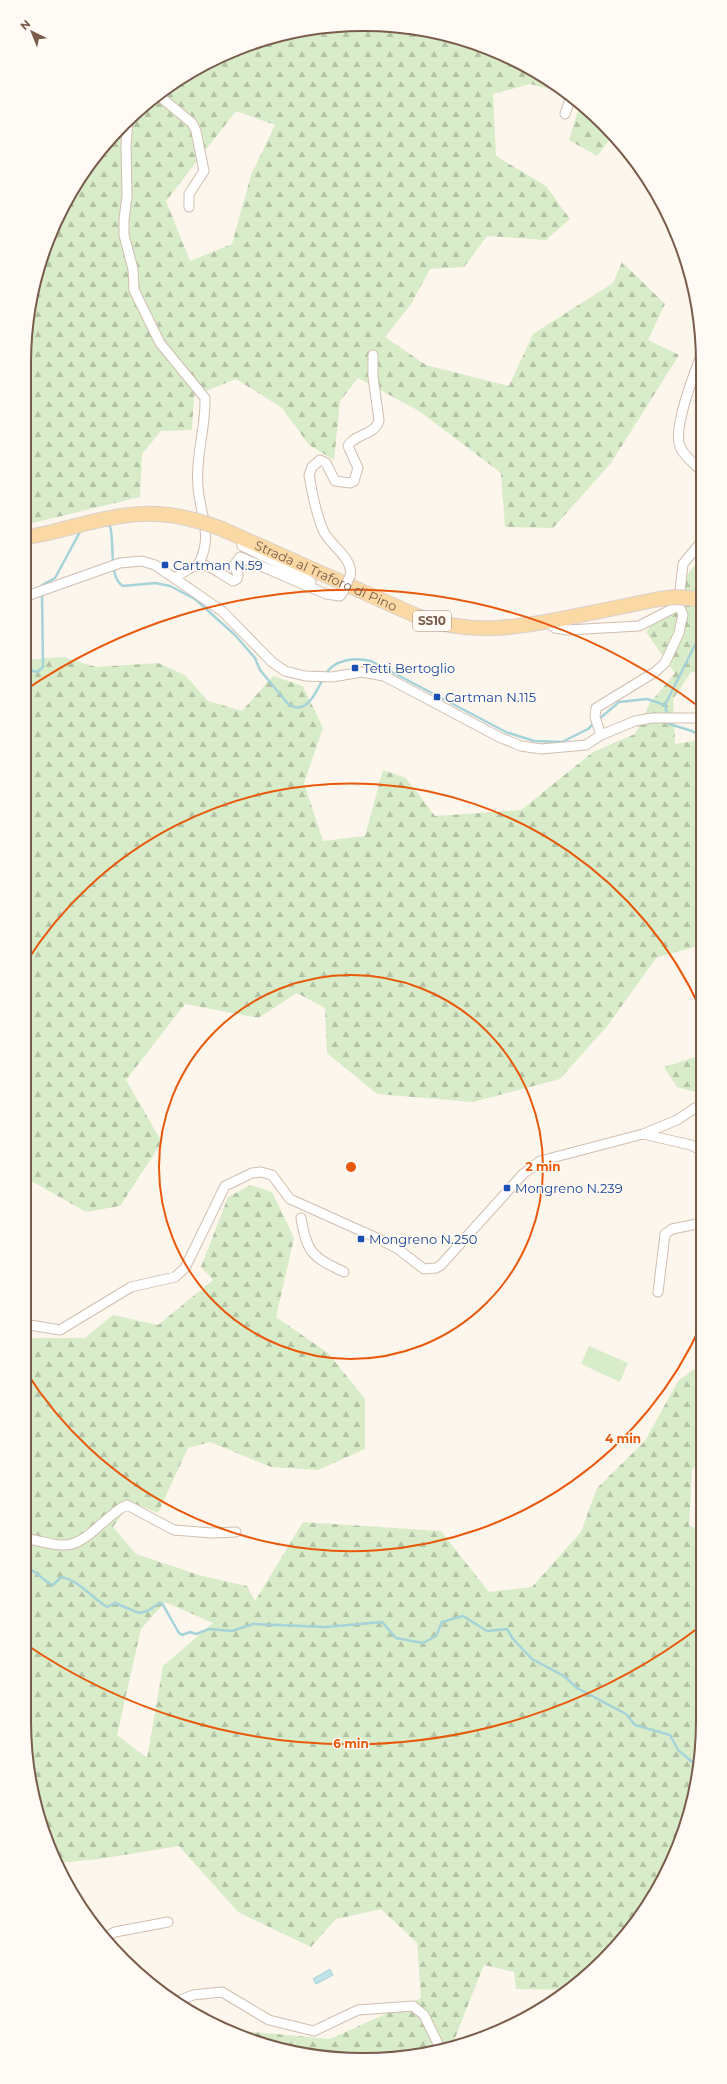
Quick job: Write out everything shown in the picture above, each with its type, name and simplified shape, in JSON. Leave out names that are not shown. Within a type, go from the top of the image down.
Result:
[{"type":"main road","name":"Strada al Traforo di Pino","points":[[31,537],[117,518],[157,514],[195,519],[240,536],[436,622],[478,629],[499,629],[546,622],[659,599],[675,597],[696,599]]},
{"type":"street","points":[[163,99],[192,123],[196,131],[204,171],[189,194],[189,207]]},
{"type":"street","points":[[565,114],[569,102]]},
{"type":"street","points":[[128,128],[127,196],[124,235],[133,269],[134,290],[164,348],[205,398],[197,471],[198,489],[204,513],[205,532],[202,557],[198,564],[175,578]]},
{"type":"street","points":[[198,564],[206,564],[233,581],[237,579],[238,575],[234,565],[240,557],[326,594],[340,596],[350,576],[351,568],[349,562],[332,545],[324,531],[309,475],[317,462],[323,460],[335,481],[353,482],[358,468],[348,446],[352,441],[372,429],[379,420],[373,377],[373,356]]},
{"type":"street","points":[[696,370],[684,407],[679,444],[686,456],[696,466]]},
{"type":"street","points":[[240,536],[242,546],[296,572],[326,594]]},
{"type":"street","points":[[602,735],[594,717],[596,708],[655,672],[665,663],[680,633],[683,615],[680,608],[680,591],[683,564],[696,547]]},
{"type":"street","points":[[31,594],[120,563],[142,561],[155,565],[222,611],[272,662],[285,671],[305,676],[332,677],[362,672],[384,676],[521,746],[541,749],[586,745],[602,735],[635,721],[660,718],[696,718]]},
{"type":"street","points":[[546,622],[554,628],[567,630],[639,626],[676,607],[680,608]]},
{"type":"street","points":[[31,1325],[60,1330],[131,1287],[175,1278],[185,1268],[225,1186],[252,1173],[261,1172],[272,1175],[290,1199],[379,1239],[398,1249],[424,1269],[436,1268],[445,1261],[523,1174],[535,1164],[550,1157],[643,1134],[677,1120],[696,1108]]},
{"type":"street","points":[[643,1134],[691,1145],[696,1148]]},
{"type":"street","points":[[298,1202],[305,1239],[314,1255],[344,1272]]},
{"type":"street","points":[[658,1292],[665,1234],[672,1229],[696,1224]]},
{"type":"street","points":[[31,1539],[60,1545],[72,1545],[89,1536],[115,1512],[127,1505],[174,1530],[212,1533],[236,1532]]},
{"type":"street","points":[[110,1935],[115,1932],[168,1922]]},
{"type":"street","points":[[183,1999],[193,1995],[222,1992],[269,2020],[314,2031],[358,2010],[413,2006],[424,2015],[438,2045]]},
{"type":"green space","points":[[364,31],[407,34],[450,42],[491,56],[511,65],[552,90],[530,84],[493,94],[496,156],[546,186],[570,219],[546,240],[487,236],[464,267],[430,269],[411,304],[385,337],[426,365],[509,386],[533,334],[613,283],[622,262],[665,304],[648,340],[679,355],[611,463],[553,528],[505,527],[501,473],[419,411],[358,378],[340,401],[334,460],[309,445],[282,408],[236,379],[194,396],[192,430],[161,431],[142,454],[140,497],[31,523],[31,364],[34,320],[42,277],[56,236],[65,216],[87,179],[128,128],[179,87],[216,65],[236,56],[277,42],[299,37],[342,32]],"holes":[[[236,111],[275,125],[251,175],[232,244],[190,261],[166,201]]]},
{"type":"green space","points":[[578,110],[599,128],[609,140],[597,156],[569,140]]},
{"type":"green space","points":[[696,563],[696,672],[691,672],[673,699],[675,744],[696,741],[696,946],[656,958],[608,1025],[560,1079],[473,1102],[377,1094],[327,1053],[325,1008],[297,993],[258,1018],[185,1004],[126,1080],[162,1142],[120,1206],[86,1212],[31,1181],[31,659],[63,657],[96,667],[158,663],[185,675],[208,701],[242,711],[273,676],[303,686],[323,728],[304,783],[323,841],[365,836],[383,770],[406,778],[435,816],[521,810],[593,752],[635,734],[650,703],[675,673],[646,632]]},
{"type":"green space","points":[[696,1057],[696,1092],[677,1087],[664,1067]]},
{"type":"green space","points":[[251,1185],[272,1192],[294,1238],[276,1317],[328,1353],[365,1399],[365,1449],[318,1470],[271,1467],[210,1442],[188,1448],[158,1513],[131,1502],[113,1527],[136,1554],[202,1576],[247,1586],[255,1601],[303,1522],[441,1531],[489,1592],[532,1587],[581,1532],[597,1488],[645,1441],[678,1381],[696,1368],[696,1465],[692,1470],[689,1526],[696,1528],[695,1742],[690,1785],[685,1807],[671,1848],[651,1887],[627,1923],[599,1956],[558,1990],[516,1989],[514,1972],[484,1965],[454,2041],[450,2042],[407,2050],[364,2053],[342,2052],[299,2047],[277,2042],[246,2031],[330,2039],[421,1998],[417,1943],[381,1909],[336,1919],[311,1947],[238,1912],[179,1846],[99,1859],[63,1863],[42,1807],[34,1764],[31,1720],[31,1338],[85,1338],[113,1315],[158,1325],[213,1280],[201,1267],[228,1197]],"holes":[[[165,1602],[213,1623],[163,1666],[147,1758],[117,1735],[141,1629]]]},
{"type":"green space","points":[[589,1346],[628,1363],[620,1382],[581,1364]]},
{"type":"water","points":[[330,1969],[333,1975],[316,1984],[313,1979]]},
{"type":"waterway","points":[[105,525],[110,526],[115,576],[118,582],[123,586],[155,583],[170,586],[195,599],[235,635],[255,658],[260,670],[289,705],[295,707],[306,705],[314,696],[323,679]]},
{"type":"waterway","points":[[42,588],[42,585],[55,578],[81,530]]},
{"type":"waterway","points":[[31,670],[37,672],[43,667],[42,593]]},
{"type":"waterway","points":[[665,705],[696,643]]},
{"type":"waterway","points":[[325,675],[334,666],[346,660],[359,659],[371,661],[506,732],[534,741],[562,742],[588,729],[594,723]]},
{"type":"waterway","points":[[598,720],[619,702],[647,699],[665,705]]},
{"type":"waterway","points":[[665,705],[669,724],[696,734]]},
{"type":"waterway","points":[[31,1570],[45,1581],[53,1585],[61,1577],[68,1579],[80,1585],[107,1607],[115,1603],[139,1613],[147,1611],[160,1603],[163,1605],[179,1633],[182,1635],[190,1632],[196,1634],[209,1629],[232,1631],[253,1624],[326,1627],[382,1622],[396,1638],[423,1643],[436,1636],[442,1622],[463,1616],[487,1631],[507,1629],[513,1639],[532,1659],[564,1676],[577,1688],[626,1714],[635,1725],[670,1735],[678,1750],[693,1763]]},
{"type":"place","name":"Cartman N.59","points":[[165,565]]},
{"type":"place","name":"Tetti Bertoglio","points":[[355,668]]},
{"type":"place","name":"Cartman N.115","points":[[437,697]]},
{"type":"place","name":"Mongreno N.239","points":[[507,1188]]},
{"type":"place","name":"Mongreno N.250","points":[[361,1239]]}]
